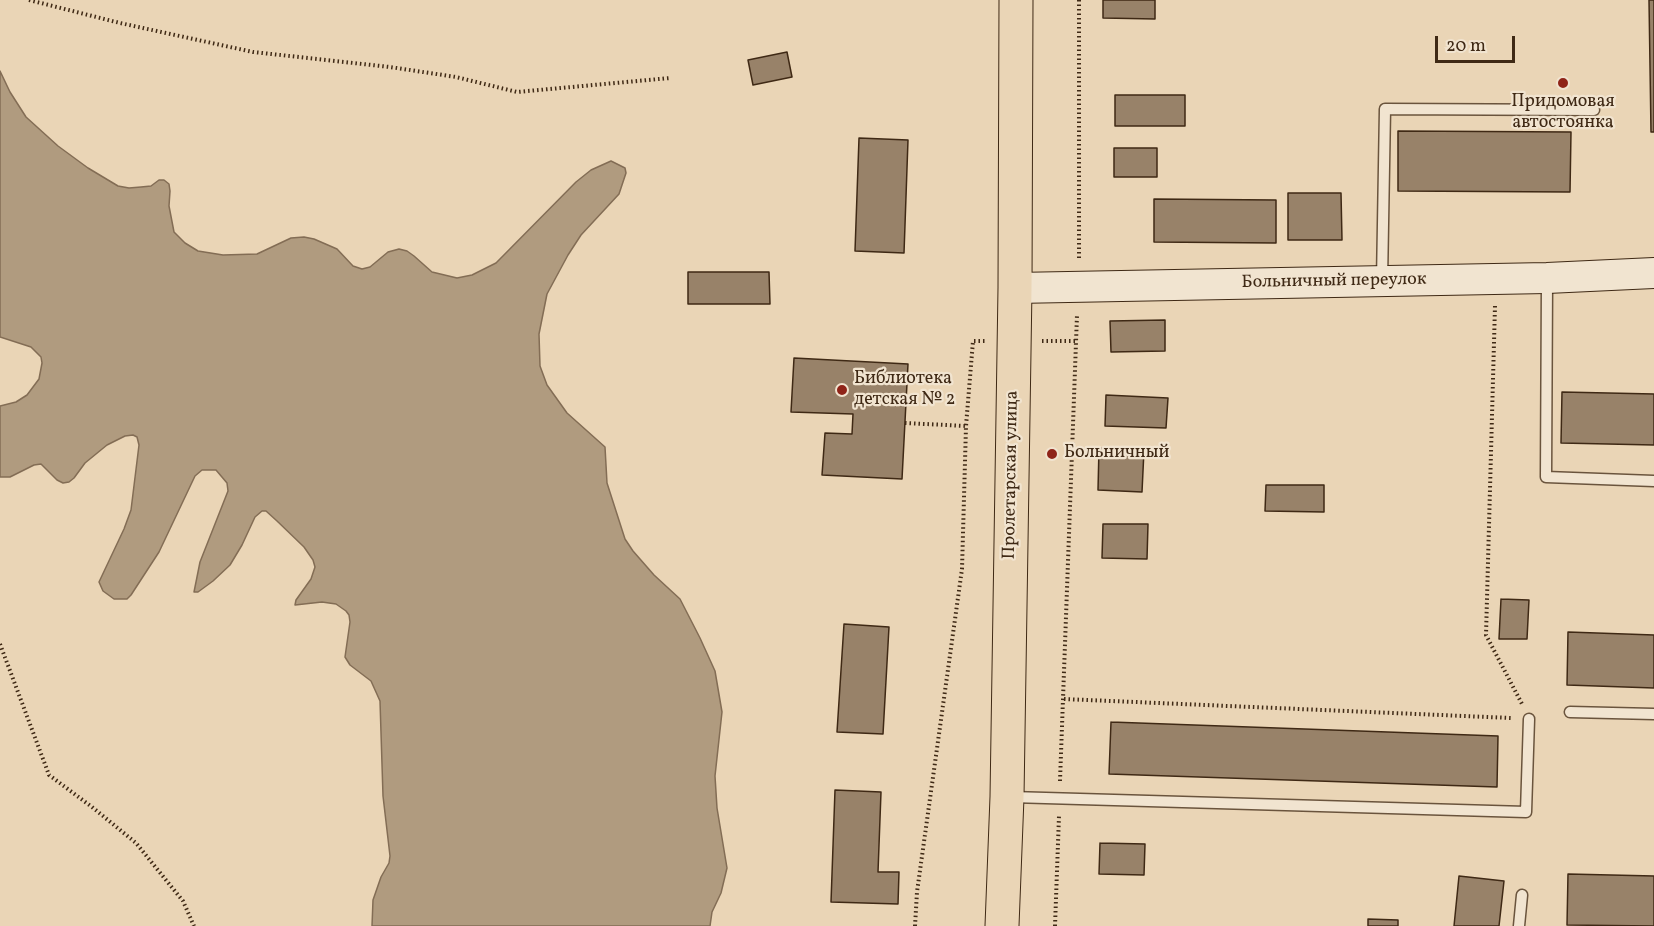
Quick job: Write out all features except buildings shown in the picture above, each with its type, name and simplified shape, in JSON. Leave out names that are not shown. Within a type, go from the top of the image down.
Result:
[{"type":"main road","name":"Пролетарская улица","points":[[1002,926],[1007,797],[1015,288],[1014,8]]},
{"type":"street","name":"Больничный переулок","points":[[1015,288],[1079,277],[1382,281],[1547,278],[1654,273]]},
{"type":"lane","points":[[1382,281],[1385,109],[1594,110]]},
{"type":"lane","points":[[1547,278],[1546,477],[1654,481]]},
{"type":"lane","points":[[1570,712],[1654,714]]},
{"type":"lane","points":[[1007,797],[1526,812],[1529,719]]},
{"type":"lane","points":[[1519,926],[1522,895]]},
{"type":"path","points":[[29,0],[120,23],[253,52],[390,67],[456,77],[517,92],[670,78]]},
{"type":"path","points":[[1055,926],[1079,277],[1079,0]]},
{"type":"path","points":[[1064,699],[1529,719],[1486,635],[1496,279]]},
{"type":"path","points":[[905,423],[966,426],[962,569],[917,892],[915,926]]},
{"type":"path","points":[[0,644],[49,775],[136,843],[183,901],[194,926]]},
{"type":"shaded area","points":[[0,71],[26,117],[58,146],[118,186],[129,188],[151,186],[159,180],[164,180],[169,184],[169,206],[174,232],[198,251],[223,255],[257,254],[291,238],[304,237],[337,249],[353,266],[362,269],[370,267],[388,252],[399,249],[407,251],[432,272],[457,278],[472,275],[496,263],[576,182],[591,170],[611,161],[625,168],[626,173],[619,194],[581,235],[547,294],[539,334],[540,366],[547,385],[567,413],[605,447],[607,483],[625,539],[654,575],[680,599],[715,671],[722,712],[715,776],[717,808],[727,868],[721,893],[712,912],[710,926],[372,926],[373,900],[390,856],[383,796],[380,701],[371,681],[350,665],[345,657],[350,622],[346,611],[336,604],[322,602],[295,605],[311,579],[315,567],[304,547],[266,511],[262,511],[255,517],[230,565],[213,581],[198,592],[194,592],[200,562],[228,491],[227,483],[216,470],[202,470],[195,476],[159,552],[131,595],[127,599],[114,599],[103,591],[99,582],[131,510],[139,445],[137,437],[125,436],[107,445],[85,463],[69,482],[63,483],[57,480],[41,464],[10,477],[0,477],[0,406],[16,402],[27,395],[39,379],[42,363],[41,357],[31,347],[0,337]]},
{"type":"place","name":"Придомовая автостоянка","points":[[1563,83]]},
{"type":"place","name":"Библиотека детская № 2","points":[[842,390]]},
{"type":"place","name":"Больничный","points":[[1052,454]]}]
